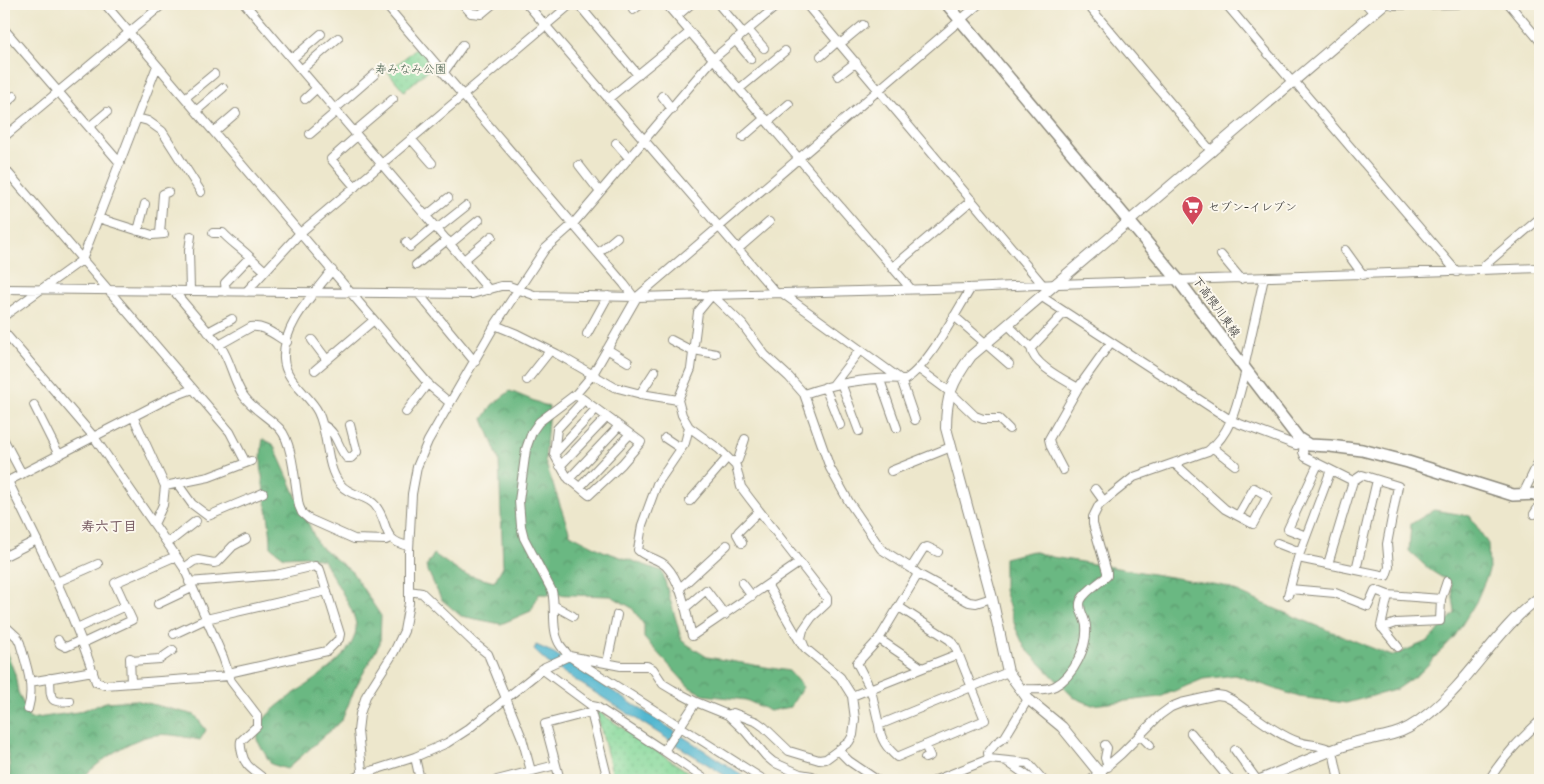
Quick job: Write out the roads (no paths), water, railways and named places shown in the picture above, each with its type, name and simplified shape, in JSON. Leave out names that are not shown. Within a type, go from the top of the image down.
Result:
[{"type":"main road","name":"下高隈川東線","points":[[946,4],[1180,281],[1245,369],[1299,439],[1304,442]]},
{"type":"main road","points":[[1304,442],[1309,445],[1362,450],[1408,462],[1513,495],[1540,494]]},
{"type":"street","points":[[105,4],[428,383],[450,403]]},
{"type":"street","points":[[4,137],[163,4]]},
{"type":"street","points":[[245,4],[489,290]]},
{"type":"street","points":[[385,4],[635,296]]},
{"type":"street","points":[[463,4],[471,13],[481,14],[493,4]]},
{"type":"street","points":[[529,4],[719,228],[779,293],[900,378],[915,420]]},
{"type":"street","points":[[246,292],[300,233],[572,4]]},
{"type":"street","points":[[578,4],[638,75]]},
{"type":"street","points":[[633,10],[641,4]]},
{"type":"street","points":[[666,4],[911,289]]},
{"type":"street","points":[[676,16],[691,4]]},
{"type":"street","points":[[362,777],[358,731],[360,714],[366,696],[394,652],[404,631],[409,603],[409,546],[412,494],[417,467],[428,441],[495,326],[545,250],[573,224],[713,59],[779,4]]},
{"type":"street","points":[[806,4],[1043,285]]},
{"type":"street","points":[[764,780],[567,656],[556,634],[555,606],[552,591],[548,580],[524,538],[521,526],[519,501],[526,449],[538,422],[576,394],[593,374],[635,296],[719,228],[979,4]]},
{"type":"street","points":[[1087,4],[1212,152]]},
{"type":"street","points":[[1226,4],[1457,272]]},
{"type":"street","points":[[1366,4],[1374,14]]},
{"type":"street","points":[[1339,780],[1333,751],[1323,745],[1299,742],[1280,733],[1232,700],[1217,695],[1180,703],[1171,707],[1140,734],[1098,778],[1062,727],[1028,699],[1008,672],[992,598],[946,428],[946,408],[957,376],[971,356],[1058,284],[1384,4]]},
{"type":"street","points":[[1390,4],[1458,4]]},
{"type":"street","points":[[1509,4],[1540,41]]},
{"type":"street","points":[[720,6],[745,32],[764,48]]},
{"type":"street","points":[[821,56],[863,25]]},
{"type":"street","points":[[4,29],[120,163]]},
{"type":"street","points":[[608,99],[690,32]]},
{"type":"street","points":[[292,58],[321,34]]},
{"type":"street","points":[[301,70],[338,38]]},
{"type":"street","points":[[735,40],[751,60]]},
{"type":"street","points":[[444,72],[463,45]]},
{"type":"street","points":[[739,89],[785,51]]},
{"type":"street","points":[[838,76],[856,62]]},
{"type":"street","points":[[4,316],[82,260],[158,66]]},
{"type":"street","points":[[185,98],[214,74]]},
{"type":"street","points":[[310,134],[375,74]]},
{"type":"street","points":[[196,111],[223,88]]},
{"type":"street","points":[[305,99],[317,88]]},
{"type":"street","points":[[4,105],[14,96]]},
{"type":"street","points":[[662,96],[672,108]]},
{"type":"street","points":[[355,187],[331,159],[393,99]]},
{"type":"street","points":[[743,137],[789,104]]},
{"type":"street","points":[[88,127],[107,112]]},
{"type":"street","points":[[214,132],[236,113]]},
{"type":"street","points":[[137,118],[148,120],[162,131],[201,192]]},
{"type":"street","points":[[411,139],[432,163]]},
{"type":"street","points":[[616,143],[630,158]]},
{"type":"street","points":[[579,165],[600,192]]},
{"type":"street","points":[[4,168],[230,432],[249,462],[209,477],[165,486]]},
{"type":"street","points":[[98,218],[152,235],[162,234],[163,194],[168,192]]},
{"type":"street","points":[[426,216],[448,198]]},
{"type":"street","points":[[892,268],[972,200]]},
{"type":"street","points":[[138,231],[144,204]]},
{"type":"street","points":[[406,242],[410,247],[466,206]]},
{"type":"street","points":[[1484,270],[1485,265],[1540,218]]},
{"type":"street","points":[[416,265],[479,220]]},
{"type":"street","points":[[738,249],[768,222]]},
{"type":"street","points":[[213,233],[223,233],[265,271]]},
{"type":"street","points":[[190,291],[188,250],[191,236]]},
{"type":"street","points":[[464,260],[492,236]]},
{"type":"street","points":[[598,253],[617,237]]},
{"type":"street","points":[[1345,250],[1363,275]]},
{"type":"street","points":[[1221,255],[1241,279]]},
{"type":"street","points":[[226,292],[225,283],[250,257]]},
{"type":"street","points":[[4,289],[472,294],[509,286],[534,295],[712,295],[1540,268]]},
{"type":"street","points":[[332,270],[296,319],[287,342],[284,359],[286,369],[318,410],[334,474],[337,479],[348,492],[372,502],[380,513],[390,538],[398,544],[409,546]]},
{"type":"street","points":[[1020,690],[1046,689],[1056,686],[1069,674],[1080,654],[1086,636],[1086,623],[1080,608],[1081,600],[1084,595],[1107,576],[1092,524],[1093,517],[1103,500],[1134,477],[1208,451],[1232,420],[1264,278]]},
{"type":"street","points":[[804,394],[841,384],[906,379],[919,369],[971,288]]},
{"type":"street","points":[[173,290],[226,354],[237,386],[244,397],[280,429],[285,436],[289,446],[299,506],[302,513],[309,519],[354,539],[386,540],[390,538]]},
{"type":"street","points":[[418,293],[475,362]]},
{"type":"street","points":[[712,295],[698,312],[691,369],[678,400],[682,415],[689,427],[719,449],[736,466],[742,487],[827,598],[827,603],[816,612],[804,630],[802,638],[805,648]]},
{"type":"street","points":[[712,295],[742,324],[766,355],[804,394],[830,468],[849,502],[880,549],[918,574],[969,602],[976,603],[992,598]]},
{"type":"street","points":[[587,334],[608,296]]},
{"type":"street","points":[[1042,297],[1232,420],[1296,445],[1304,442],[1303,452],[1305,457],[1353,481]]},
{"type":"street","points":[[1031,348],[1065,312]]},
{"type":"street","points":[[954,316],[1010,364]]},
{"type":"street","points":[[208,332],[232,319]]},
{"type":"street","points":[[315,370],[374,320]]},
{"type":"street","points":[[1008,325],[1031,348],[1031,352],[1038,362],[1078,388]]},
{"type":"street","points":[[219,344],[251,327],[257,326],[287,342]]},
{"type":"street","points":[[495,326],[511,331],[614,387],[640,394],[678,400]]},
{"type":"street","points":[[4,332],[94,436],[184,568],[223,657],[229,676],[257,715],[258,721],[255,729],[240,744],[248,767],[265,780]]},
{"type":"street","points":[[312,340],[327,360]]},
{"type":"street","points":[[671,340],[694,351],[716,354]]},
{"type":"street","points":[[1063,470],[1049,439],[1078,388],[1111,342]]},
{"type":"street","points":[[607,349],[628,362]]},
{"type":"street","points":[[829,386],[860,350]]},
{"type":"street","points":[[527,380],[550,351]]},
{"type":"street","points":[[919,369],[950,392],[975,416],[999,418],[1010,429]]},
{"type":"street","points":[[640,394],[655,370]]},
{"type":"street","points":[[880,380],[897,428]]},
{"type":"street","points":[[406,412],[428,383]]},
{"type":"street","points":[[841,384],[859,431]]},
{"type":"street","points":[[829,386],[840,425]]},
{"type":"street","points":[[158,604],[191,585],[276,575],[315,566],[320,570],[340,634],[339,639],[327,651],[233,672],[229,676],[105,685],[96,682],[77,628],[57,582],[6,483],[133,416],[171,397],[193,389]]},
{"type":"street","points":[[576,394],[641,442],[622,464],[590,495],[569,478],[554,454],[557,430],[584,400]]},
{"type":"street","points":[[34,405],[60,455]]},
{"type":"street","points":[[554,454],[596,409]]},
{"type":"street","points":[[133,416],[165,486],[163,505],[154,524]]},
{"type":"street","points":[[560,466],[607,417]]},
{"type":"street","points":[[323,425],[330,429],[343,454],[347,458],[351,458],[357,452],[350,425]]},
{"type":"street","points":[[569,478],[619,426]]},
{"type":"street","points":[[689,427],[684,444],[657,484],[642,525],[638,550],[666,566],[679,589],[692,636],[768,586],[799,563]]},
{"type":"street","points":[[580,487],[630,434]]},
{"type":"street","points":[[665,438],[677,446],[684,444]]},
{"type":"street","points":[[690,501],[730,460],[738,460],[745,439]]},
{"type":"street","points":[[4,440],[22,474]]},
{"type":"street","points":[[891,471],[951,447]]},
{"type":"street","points":[[1212,448],[1235,464]]},
{"type":"street","points":[[1523,494],[1540,459]]},
{"type":"street","points":[[1174,463],[1225,509],[1238,516],[1253,524],[1268,496],[1254,488],[1238,516]]},
{"type":"street","points":[[1306,536],[1288,529],[1318,464]]},
{"type":"street","points":[[1332,470],[1299,555],[1289,592],[1335,593],[1368,606],[1375,590],[1388,595],[1441,600]]},
{"type":"street","points":[[1328,564],[1353,481],[1362,475],[1398,486],[1387,544],[1389,567],[1379,592]]},
{"type":"street","points":[[1356,570],[1377,480]]},
{"type":"street","points":[[177,483],[192,504],[208,516],[263,493]]},
{"type":"street","points":[[1095,489],[1103,500]]},
{"type":"street","points":[[1534,514],[1540,505]]},
{"type":"street","points":[[742,543],[737,534],[738,531],[759,511]]},
{"type":"street","points":[[168,543],[196,521]]},
{"type":"street","points":[[184,568],[198,560],[218,562],[230,549],[246,539]]},
{"type":"street","points":[[5,556],[37,540]]},
{"type":"street","points":[[1277,543],[1299,555],[1328,564],[1386,576]]},
{"type":"street","points":[[222,544],[230,549]]},
{"type":"street","points":[[679,589],[726,545]]},
{"type":"street","points":[[911,568],[923,549],[927,547],[938,552]]},
{"type":"street","points":[[58,640],[60,644],[66,647],[132,620],[115,583],[176,556]]},
{"type":"street","points":[[57,582],[98,564]]},
{"type":"street","points":[[899,607],[950,640],[958,654],[985,720],[898,757],[883,742],[871,690],[857,663],[879,639],[918,574]]},
{"type":"street","points":[[1382,628],[1396,623],[1440,621],[1441,600],[1447,582]]},
{"type":"street","points":[[742,583],[752,596]]},
{"type":"street","points":[[728,715],[733,714],[757,722],[789,751],[819,760],[826,759],[849,742],[853,735],[856,719],[852,696],[840,677],[799,641],[768,586]]},
{"type":"street","points":[[685,608],[706,590],[725,614]]},
{"type":"street","points":[[174,634],[206,619],[327,591]]},
{"type":"street","points":[[409,591],[422,593],[488,654],[522,738],[531,771]]},
{"type":"street","points":[[1388,595],[1381,626],[1398,647]]},
{"type":"street","points":[[1236,750],[1258,780],[1358,742],[1395,734],[1407,728],[1427,715],[1454,689],[1513,622],[1540,597]]},
{"type":"street","points":[[77,628],[126,606]]},
{"type":"street","points":[[555,606],[573,616]]},
{"type":"street","points":[[607,663],[617,615]]},
{"type":"street","points":[[778,615],[794,638],[799,641]]},
{"type":"street","points":[[4,625],[17,637],[20,643],[30,682],[31,698],[28,709]]},
{"type":"street","points":[[879,639],[922,668]]},
{"type":"street","points":[[132,683],[130,659],[160,659],[173,650]]},
{"type":"street","points":[[852,696],[958,654]]},
{"type":"street","points":[[352,780],[416,757],[468,730],[543,668],[567,656],[622,666],[647,666],[654,670],[663,684],[696,702],[728,715],[745,730],[766,756],[780,766],[799,777],[812,776],[818,780]]},
{"type":"street","points":[[543,668],[591,708],[608,780]]},
{"type":"street","points":[[30,682],[93,671]]},
{"type":"street","points":[[879,725],[1008,672]]},
{"type":"street","points":[[50,678],[50,697],[58,703],[70,701]]},
{"type":"street","points":[[989,759],[988,753],[990,749],[1005,737],[1028,699]]},
{"type":"street","points":[[667,748],[696,702]]},
{"type":"street","points":[[560,780],[545,724],[591,708],[597,708],[667,748],[706,780]]},
{"type":"street","points":[[1489,780],[1517,743],[1540,721]]},
{"type":"street","points":[[1191,733],[1230,780]]},
{"type":"street","points":[[1140,734],[1150,745]]},
{"type":"street","points":[[925,745],[930,756],[925,758]]},
{"type":"street","points":[[1105,745],[1107,748],[1105,758],[1108,766]]},
{"type":"street","points":[[838,750],[849,761],[877,780]]},
{"type":"street","points":[[416,757],[420,780]]},
{"type":"street","points":[[936,780],[989,759],[1028,763],[1042,779]]},
{"type":"street","points":[[1004,760],[1033,780]]},
{"type":"street","points":[[497,780],[556,765]]},
{"type":"water","points":[[536,645],[554,653],[750,780],[732,780],[547,662],[534,650]]},
{"type":"place","name":"セブン-イレブン","points":[[1192,226]]},
{"type":"district","name":"寿六丁目","points":[[109,526]]},
{"type":"park label","name":"寿みなみ公園","points":[[411,69]]}]
